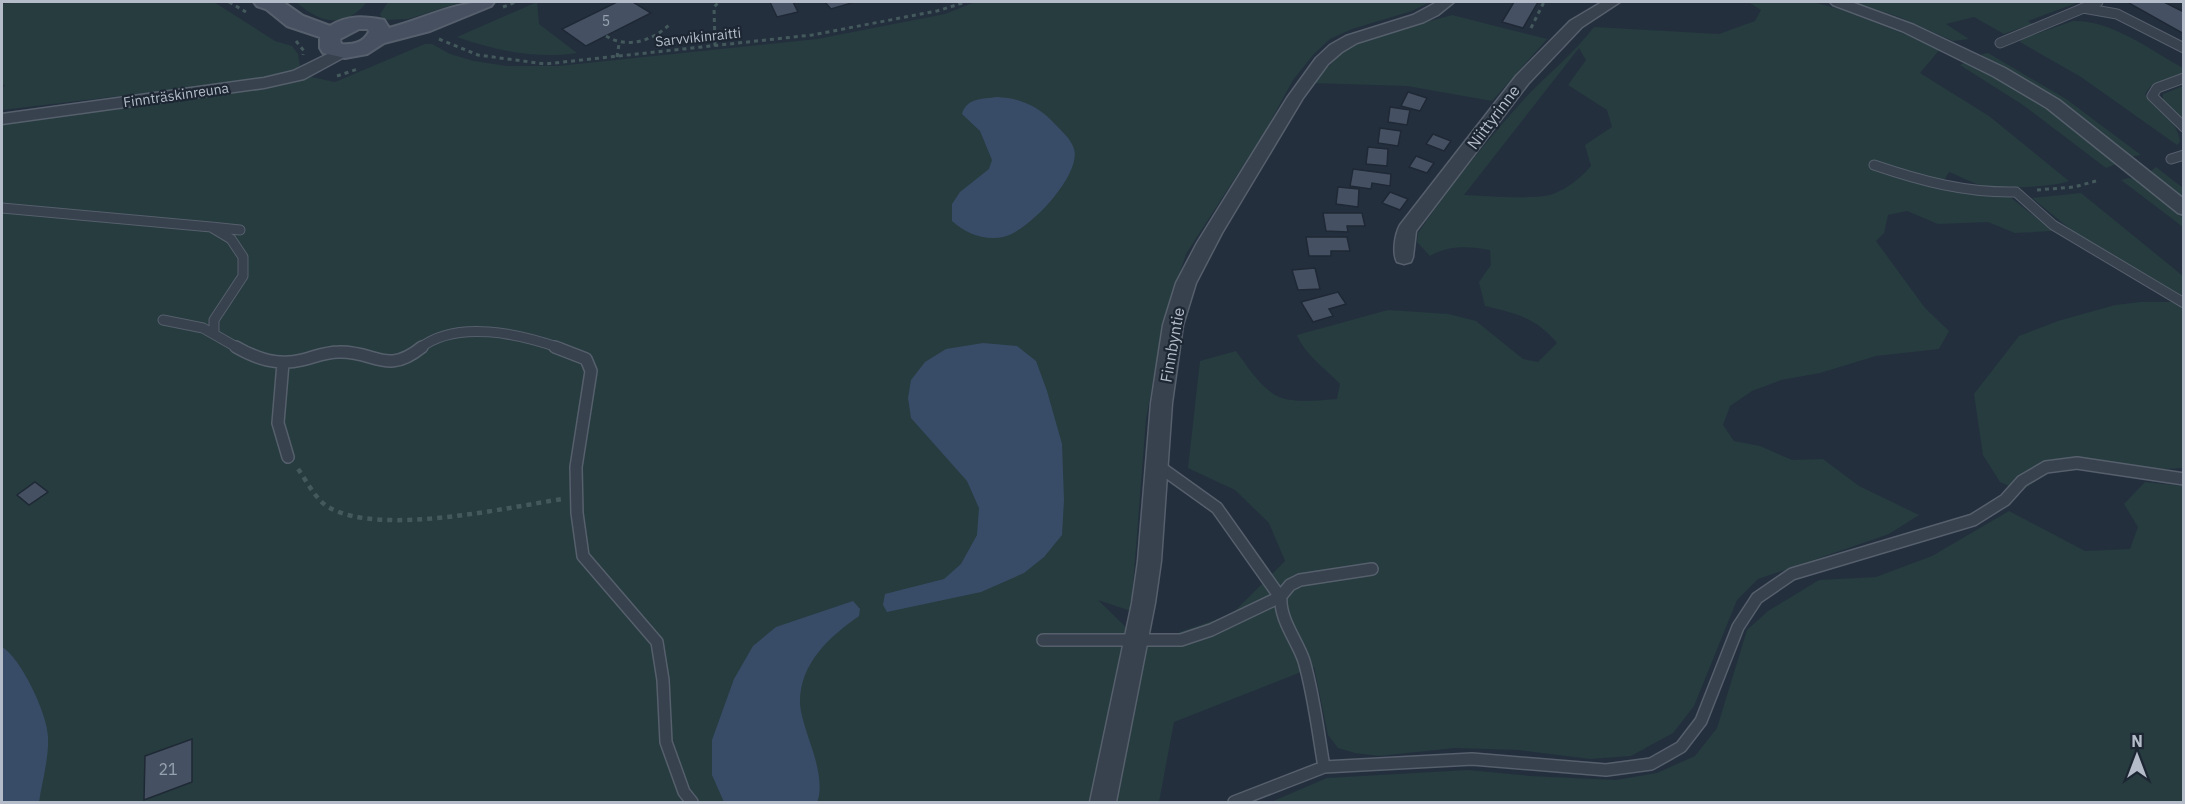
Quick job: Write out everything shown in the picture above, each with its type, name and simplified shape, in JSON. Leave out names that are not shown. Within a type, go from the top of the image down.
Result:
[{"type":"main road","points":[[269,2],[295,21],[338,43],[362,48],[378,38],[422,26],[484,2]]},
{"type":"street","name":"Finnbyntie","points":[[1103,802],[1113,744],[1138,639],[1149,570],[1155,464],[1165,377],[1179,300],[1200,256],[1278,128],[1296,93],[1323,60],[1344,43],[1359,35],[1427,14],[1446,2]]},
{"type":"street","name":"Niittyrinne","points":[[1404,257],[1407,230],[1522,80],[1576,24],[1612,2]]},
{"type":"street","points":[[1838,2],[1908,28],[1999,72],[2053,105],[2184,209]]},
{"type":"street","name":"Finnträskinreuna","points":[[2,119],[264,83],[298,75],[338,43]]},
{"type":"lane","points":[[2000,43],[2098,2]]},
{"type":"lane","points":[[2083,8],[2118,14],[2184,48]]},
{"type":"lane","points":[[2184,78],[2157,88],[2152,96],[2184,127]]},
{"type":"lane","points":[[2171,159],[2184,155]]},
{"type":"lane","points":[[1874,165],[1951,188],[1994,193],[2016,192],[2053,225],[2184,303]]},
{"type":"lane","points":[[2,208],[240,230]]},
{"type":"lane","points":[[211,226],[231,239],[243,257],[243,276],[213,320],[214,334]]},
{"type":"lane","points":[[163,320],[190,325],[214,334],[231,346],[257,358],[283,363],[320,353],[344,352],[381,361],[400,361],[433,339],[451,333],[507,335],[569,350],[586,359],[591,371],[576,467],[583,556],[657,642],[663,680],[666,742],[684,792],[692,802]]},
{"type":"lane","points":[[283,363],[278,423],[288,457]]},
{"type":"lane","points":[[1234,802],[1324,767],[1472,759],[1606,770],[1651,764],[1681,747],[1701,721],[1738,627],[1757,598],[1792,574],[1972,520],[2005,500],[2022,481],[2046,467],[2077,463],[2184,479]]},
{"type":"lane","points":[[1155,464],[1217,508],[1280,597],[1283,613],[1299,647],[1314,704],[1324,767]]},
{"type":"lane","points":[[1043,639],[1181,640],[1211,630],[1280,597],[1285,587],[1306,579],[1372,569]]},
{"type":"path","points":[[715,46],[714,7],[719,2]]},
{"type":"path","name":"Sarvvikinraitti","points":[[432,36],[478,55],[520,62],[545,63],[715,46],[860,27],[937,11],[966,2]]},
{"type":"path","points":[[1531,28],[1544,2]]},
{"type":"path","points":[[606,36],[619,44],[639,42],[669,25]]},
{"type":"path","points":[[617,57],[619,44]]},
{"type":"path","points":[[2016,192],[2074,187],[2096,181]]},
{"type":"path","points":[[288,457],[328,507],[358,518],[394,519],[463,513],[577,497]]},
{"type":"green space","points":[[21,2],[214,2],[275,41],[292,46],[298,54],[300,66],[287,74],[262,79],[2,110],[2,88],[5,86],[2,83],[2,4]]},
{"type":"green space","points":[[296,2],[367,2],[359,11],[350,16],[341,20],[333,20],[315,15]]},
{"type":"green space","points":[[388,2],[462,2],[408,19],[383,20],[380,14]]},
{"type":"green space","points":[[537,2],[539,24],[577,53],[547,55],[517,52],[457,37]]},
{"type":"green space","points":[[975,2],[1430,2],[1412,11],[1352,29],[1330,39],[1313,55],[1293,80],[1264,133],[1186,254],[1164,322],[1146,419],[1131,611],[1098,600],[1138,639],[1137,647],[1232,614],[1285,561],[1269,523],[1235,490],[1188,468],[1200,361],[1236,351],[1259,382],[1277,396],[1290,400],[1315,401],[1337,399],[1340,384],[1310,355],[1297,335],[1388,310],[1448,314],[1476,321],[1523,359],[1538,362],[1557,343],[1533,322],[1516,314],[1485,306],[1479,282],[1491,265],[1490,250],[1459,247],[1430,256],[1417,242],[1418,233],[1498,129],[1594,27],[1719,34],[1755,21],[1761,10],[1748,2],[1813,2],[1839,9],[1941,48],[1920,73],[1989,116],[2069,181],[2011,188],[1987,187],[1949,172],[1939,189],[2010,197],[2053,231],[2015,233],[1988,222],[1938,224],[1907,211],[1888,215],[1884,233],[1876,241],[1925,308],[1949,331],[1939,349],[1876,356],[1820,373],[1781,380],[1752,391],[1730,406],[1723,425],[1734,441],[1760,446],[1792,460],[1823,459],[1859,486],[1919,515],[1889,534],[1758,579],[1737,600],[1694,706],[1673,733],[1631,756],[1590,759],[1518,750],[1455,748],[1379,756],[1355,753],[1338,748],[1328,735],[1314,667],[1174,722],[1159,802],[2,802],[2,123],[279,86],[311,77],[335,82],[425,44],[432,44],[450,54],[474,61],[507,66],[558,66],[817,39],[945,14]],"holes":[[[1579,48],[1586,60],[1568,85],[1607,110],[1612,127],[1585,145],[1591,166],[1564,189],[1545,196],[1464,195]]]},
{"type":"green space","points":[[1854,2],[2079,2],[2028,21],[2032,24],[2004,34],[1974,17],[1946,24],[1969,39],[1953,41],[1899,17]]},
{"type":"green space","points":[[1452,15],[1547,39],[1492,101],[1407,86],[1312,83],[1346,49],[1381,34]]},
{"type":"green space","points":[[2073,21],[2102,25],[2130,37],[2183,68],[2183,73],[2150,87],[2145,94],[2175,127],[2180,142],[2177,145],[2081,77],[2020,42],[2021,39]]},
{"type":"green space","points":[[1988,53],[2066,99],[2141,155],[2129,157],[2027,83],[1979,55]]},
{"type":"green space","points":[[1971,62],[2038,102],[2116,164],[2106,168],[2023,105],[1960,65]]},
{"type":"green space","points":[[2183,86],[2183,119],[2163,100],[2163,94]]},
{"type":"green space","points":[[2156,167],[2183,188],[2183,202],[2148,173]]},
{"type":"green space","points":[[2135,179],[2183,218],[2183,227],[2121,180]]},
{"type":"green space","points":[[2081,193],[2183,276],[2183,297],[2075,233],[2032,198]]},
{"type":"green space","points":[[2172,302],[2183,308],[2183,468],[2163,469],[2100,462],[2050,472],[2021,491],[2000,482],[1983,455],[1974,394],[2019,336],[2058,321],[2115,305]]},
{"type":"green space","points":[[2145,482],[2183,486],[2183,802],[1271,802],[1327,778],[1468,770],[1530,776],[1616,780],[1657,773],[1695,756],[1717,728],[1747,630],[1768,611],[1819,580],[1876,577],[1932,556],[2009,511],[2085,551],[2130,549],[2138,527],[2124,504]]},
{"type":"water","points":[[997,97],[1026,103],[1039,110],[1070,141],[1074,149],[1074,160],[1070,173],[1061,187],[1038,214],[1013,233],[1003,237],[989,238],[969,232],[952,221],[952,204],[960,192],[989,169],[992,160],[980,131],[962,114],[964,109],[976,100]]},
{"type":"water","points":[[983,343],[1017,346],[1036,361],[1062,444],[1064,500],[1062,535],[1044,557],[1024,573],[981,592],[887,612],[883,605],[885,594],[944,579],[961,564],[977,535],[979,508],[967,481],[911,418],[908,398],[911,380],[925,362],[946,349]]},
{"type":"water","points":[[853,601],[860,609],[859,616],[837,633],[818,653],[810,664],[801,690],[800,704],[804,725],[819,777],[817,802],[724,802],[712,775],[712,740],[734,679],[753,646],[776,627]]},
{"type":"water","points":[[2,647],[25,675],[47,727],[47,753],[39,802],[2,802]]},
{"type":"building","points":[[617,2],[633,2],[651,13],[586,46],[562,29]]},
{"type":"building","points":[[770,2],[793,2],[798,12],[777,17]]},
{"type":"building","points":[[825,2],[855,2],[831,9]]},
{"type":"building","points":[[1514,2],[1538,2],[1523,28],[1502,22]]},
{"type":"building","points":[[2127,2],[2164,2],[2184,12],[2184,34]]},
{"type":"building","points":[[1408,92],[1427,98],[1420,111],[1401,106]]},
{"type":"building","points":[[1390,107],[1410,110],[1407,125],[1388,122]]},
{"type":"building","points":[[1380,128],[1401,131],[1398,146],[1378,143]]},
{"type":"building","points":[[1433,134],[1451,141],[1444,151],[1426,144]]},
{"type":"building","points":[[1368,147],[1388,149],[1387,166],[1366,164]]},
{"type":"building","points":[[1416,156],[1434,163],[1427,173],[1409,167]]},
{"type":"building","points":[[1353,169],[1391,174],[1390,186],[1372,183],[1371,189],[1350,186]]},
{"type":"building","points":[[1338,187],[1359,189],[1358,207],[1336,204]]},
{"type":"building","points":[[1390,192],[1408,199],[1400,210],[1382,203]]},
{"type":"building","points":[[1323,213],[1362,213],[1365,226],[1347,226],[1348,232],[1326,231]]},
{"type":"building","points":[[1306,237],[1347,237],[1350,251],[1331,251],[1331,256],[1309,256]]},
{"type":"building","points":[[1315,268],[1320,289],[1298,290],[1292,270]]},
{"type":"building","points":[[1338,292],[1346,304],[1329,309],[1333,316],[1313,322],[1301,302]]},
{"type":"building","points":[[35,482],[48,492],[29,505],[17,495]]},
{"type":"building","points":[[192,739],[192,782],[144,800],[145,756]]}]
